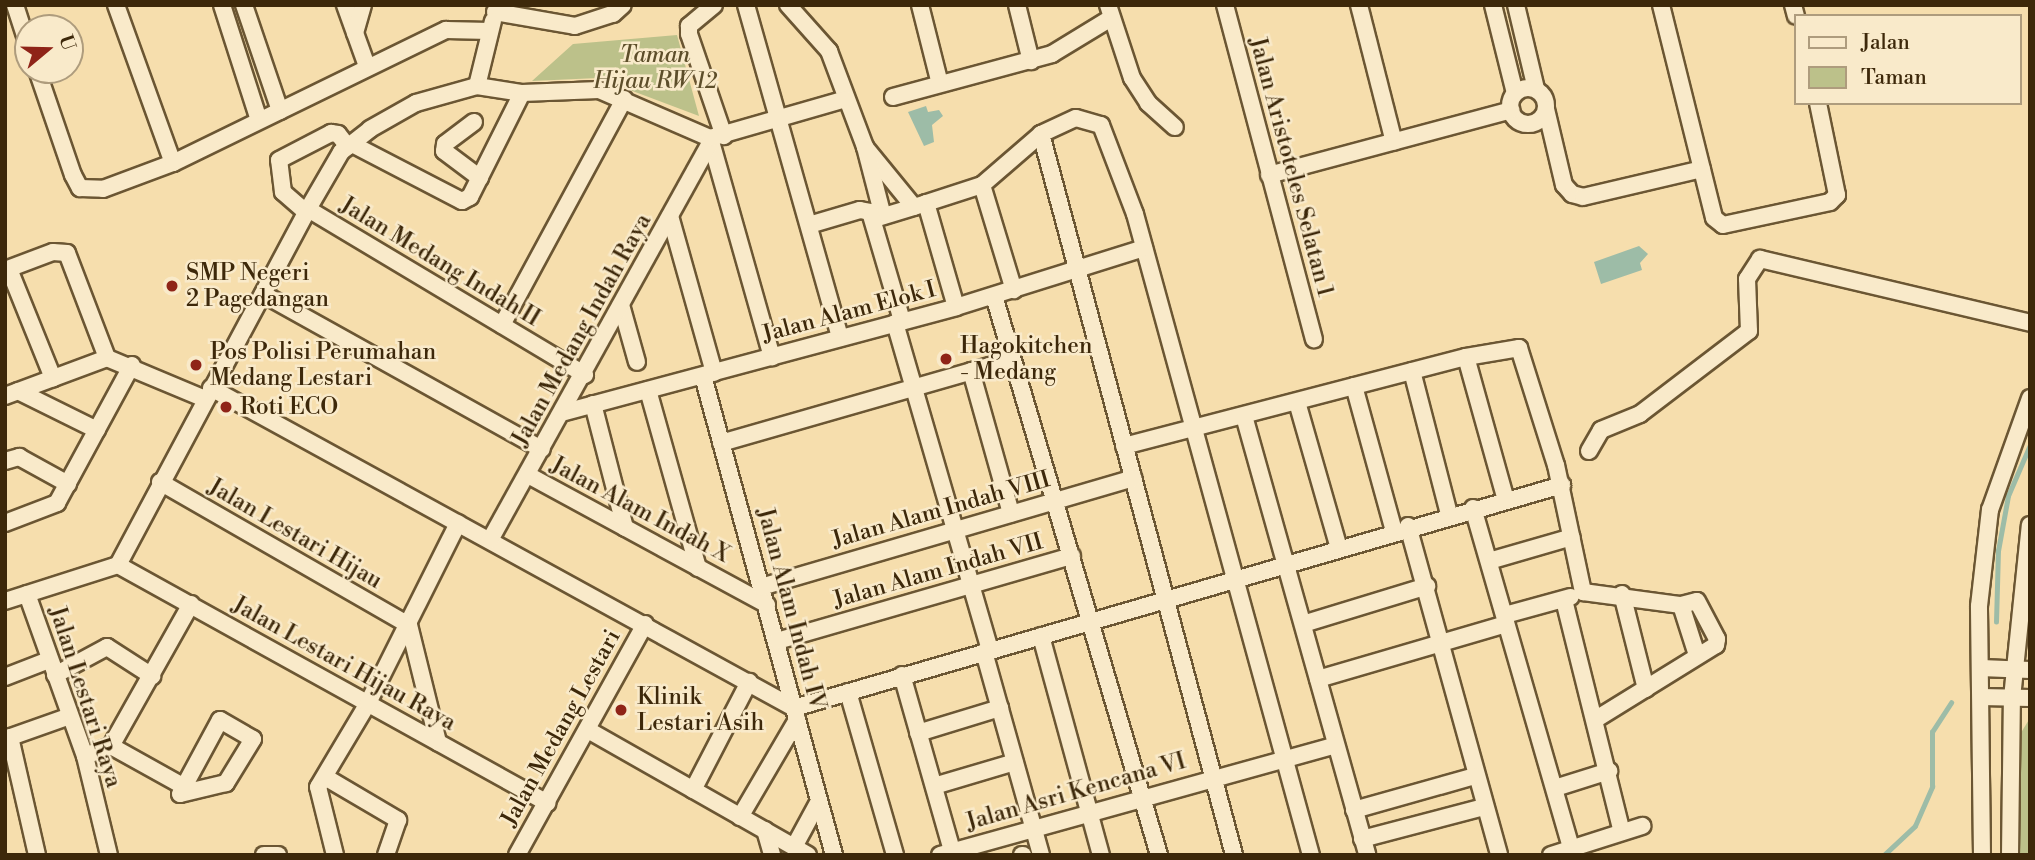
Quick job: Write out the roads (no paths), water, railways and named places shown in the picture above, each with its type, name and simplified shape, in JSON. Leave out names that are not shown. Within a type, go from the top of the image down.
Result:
[{"type":"street","points":[[117,5],[173,163]]},
{"type":"street","points":[[222,5],[259,120]]},
{"type":"street","points":[[244,5],[280,111]]},
{"type":"street","points":[[345,5],[367,66]]},
{"type":"street","points":[[355,34],[363,5]]},
{"type":"street","points":[[477,86],[496,9],[575,26],[614,14],[623,5]]},
{"type":"street","points":[[714,5],[690,26],[689,34],[772,357]]},
{"type":"street","points":[[746,5],[840,338]]},
{"type":"street","points":[[788,5],[829,51],[865,147],[875,216],[914,387],[970,584],[1014,762],[1041,855]]},
{"type":"street","points":[[920,5],[940,84]]},
{"type":"street","points":[[1017,5],[1031,61]]},
{"type":"street","name":"Jalan Aristoteles Selatan 1","points":[[1225,5],[1314,340]]},
{"type":"street","points":[[1359,5],[1394,142]]},
{"type":"street","points":[[1493,5],[1515,93],[1511,110],[1517,120],[1529,124],[1540,120],[1546,109]]},
{"type":"street","points":[[1516,5],[1536,89],[1544,97],[1564,185],[1572,194],[1583,197],[1702,169]]},
{"type":"street","points":[[1661,5],[1714,218],[1733,225],[1830,202],[1838,195],[1818,105]]},
{"type":"street","points":[[893,97],[1031,61],[1067,48],[1110,12],[1132,78],[1148,103],[1175,127]]},
{"type":"street","points":[[42,84],[80,188],[103,189],[173,163],[367,66],[446,30],[490,31]]},
{"type":"street","points":[[5,601],[118,565],[307,211],[350,145],[416,103],[477,86],[522,93],[599,90],[715,139],[846,99]]},
{"type":"street","points":[[1515,93],[1536,89]]},
{"type":"street","points":[[350,145],[462,201],[470,197],[522,93]]},
{"type":"street","points":[[502,325],[624,99]]},
{"type":"street","points":[[1269,175],[1511,110]]},
{"type":"street","points":[[809,225],[860,210],[875,216],[982,186],[1041,134],[1076,118],[1101,125],[1145,255],[1233,582],[1311,855]]},
{"type":"street","points":[[474,121],[444,148],[451,160],[480,178]]},
{"type":"street","name":"Jalan Medang Indah II","points":[[350,145],[335,133],[279,160],[282,192],[307,211],[585,375]]},
{"type":"street","points":[[1041,134],[1166,602],[1218,776],[1234,855]]},
{"type":"street","name":"Jalan Medang Indah Raya","points":[[489,540],[565,412],[621,305],[715,139]]},
{"type":"street","points":[[865,147],[920,205],[956,307]]},
{"type":"street","points":[[982,186],[1014,290]]},
{"type":"street","name":"Jalan Alam Indah IV","points":[[670,216],[708,374],[721,443],[778,641],[834,855]]},
{"type":"street","points":[[52,378],[7,270],[54,252],[67,253],[107,358]]},
{"type":"street","name":"Jalan Alam Elok I","points":[[565,412],[956,307],[1075,269],[1145,255]]},
{"type":"street","points":[[1589,451],[1601,430],[1640,414],[1749,331],[1747,279],[1760,259],[2030,323]]},
{"type":"street","points":[[263,293],[542,449]]},
{"type":"street","points":[[995,296],[1011,359],[1072,556],[1159,855]]},
{"type":"street","points":[[621,305],[637,362]]},
{"type":"street","points":[[1124,446],[1466,357],[1514,347],[1521,350],[1562,485],[1583,592]]},
{"type":"street","points":[[1466,357],[1506,500]]},
{"type":"street","points":[[12,393],[107,358],[208,393],[645,624],[749,681],[795,714]]},
{"type":"street","points":[[721,443],[1011,359]]},
{"type":"street","points":[[5,523],[54,505],[132,365]]},
{"type":"street","points":[[971,371],[1010,513]]},
{"type":"street","points":[[1412,371],[1449,514]]},
{"type":"street","points":[[1354,386],[1401,528],[1427,586],[1444,643],[1475,776],[1499,855]]},
{"type":"street","points":[[648,390],[698,568]]},
{"type":"street","points":[[12,393],[97,430]]},
{"type":"street","points":[[1982,855],[1979,606],[1990,510],[2030,398]]},
{"type":"street","points":[[1297,402],[1339,548]]},
{"type":"street","points":[[593,404],[625,528]]},
{"type":"street","points":[[1244,416],[1364,847],[1484,807]]},
{"type":"street","points":[[5,461],[19,457],[68,484]]},
{"type":"street","name":"Jalan Alam Indah X","points":[[528,475],[767,606]]},
{"type":"street","name":"Jalan Alam Indah VIII","points":[[761,587],[1133,478]]},
{"type":"street","name":"Jalan Lestari Hijau","points":[[160,482],[409,625]]},
{"type":"street","points":[[740,817],[795,714],[848,692],[903,679],[987,651],[1166,602],[1449,514],[1562,485]]},
{"type":"street","points":[[1473,508],[1571,848]]},
{"type":"street","points":[[330,853],[318,788],[368,703],[458,523]]},
{"type":"street","points":[[2010,855],[2012,698],[2022,670],[2030,525]]},
{"type":"street","points":[[1489,561],[1572,537]]},
{"type":"street","name":"Jalan Alam Indah VII","points":[[778,641],[1072,556]]},
{"type":"street","name":"Jalan Lestari Hijau Raya","points":[[118,565],[547,803]]},
{"type":"street","points":[[1303,624],[1427,586]]},
{"type":"street","points":[[1318,679],[1444,643],[1583,592],[1622,594],[1681,605],[1694,601],[1700,604],[1717,639],[1716,645],[1595,719]]},
{"type":"street","name":"Jalan Lestari Raya","points":[[27,594],[85,756],[109,855]]},
{"type":"street","points":[[1622,594],[1646,689]]},
{"type":"street","points":[[1564,600],[1609,771],[1622,832]]},
{"type":"street","points":[[85,756],[111,746],[191,604]]},
{"type":"street","points":[[1681,605],[1698,655]]},
{"type":"street","name":"Jalan Medang Lestari","points":[[517,855],[645,624]]},
{"type":"street","points":[[409,625],[438,742]]},
{"type":"street","points":[[1041,636],[1101,855]]},
{"type":"street","points":[[5,677],[52,667],[107,647],[152,676]]},
{"type":"street","points":[[1981,668],[2022,670]]},
{"type":"street","points":[[903,679],[934,786],[946,853]]},
{"type":"street","points":[[693,790],[749,681]]},
{"type":"street","points":[[848,692],[895,855]]},
{"type":"street","points":[[1981,697],[2030,698]]},
{"type":"street","points":[[918,733],[1000,708]]},
{"type":"street","points":[[37,855],[8,738],[70,716]]},
{"type":"street","points":[[220,720],[252,738],[226,783],[184,796],[180,794],[183,786],[220,720]]},
{"type":"street","points":[[588,730],[801,851],[819,801]]},
{"type":"street","name":"Jalan Asri Kencana VI","points":[[946,853],[1088,809],[1143,799],[1336,745]]},
{"type":"street","points":[[111,746],[183,786]]},
{"type":"street","points":[[934,786],[1014,762]]},
{"type":"street","points":[[1555,788],[1609,771]]},
{"type":"street","points":[[1354,810],[1475,776]]},
{"type":"street","points":[[325,777],[398,820],[386,855]]},
{"type":"street","points":[[1551,855],[1642,826]]},
{"type":"street","points":[[765,831],[772,855]]},
{"type":"street","points":[[264,855],[278,855]]},
{"type":"waterway","points":[[1996,622],[1998,551],[2008,496],[2030,445]]},
{"type":"waterway","points":[[1884,855],[1915,826],[1932,787],[1932,732],[1951,703]]},
{"type":"place","name":"SMP Negeri 2 Pagedangan","points":[[172,286]]},
{"type":"place","name":"Hagokitchen - Medang","points":[[946,359]]},
{"type":"place","name":"Pos Polisi Perumahan Medang Lestari","points":[[196,365]]},
{"type":"place","name":"Roti ECO","points":[[226,407]]},
{"type":"place","name":"Klinik Lestari Asih","points":[[621,710]]},
{"type":"park label","name":"Taman Hijau RW 12","points":[[655,68]]}]
